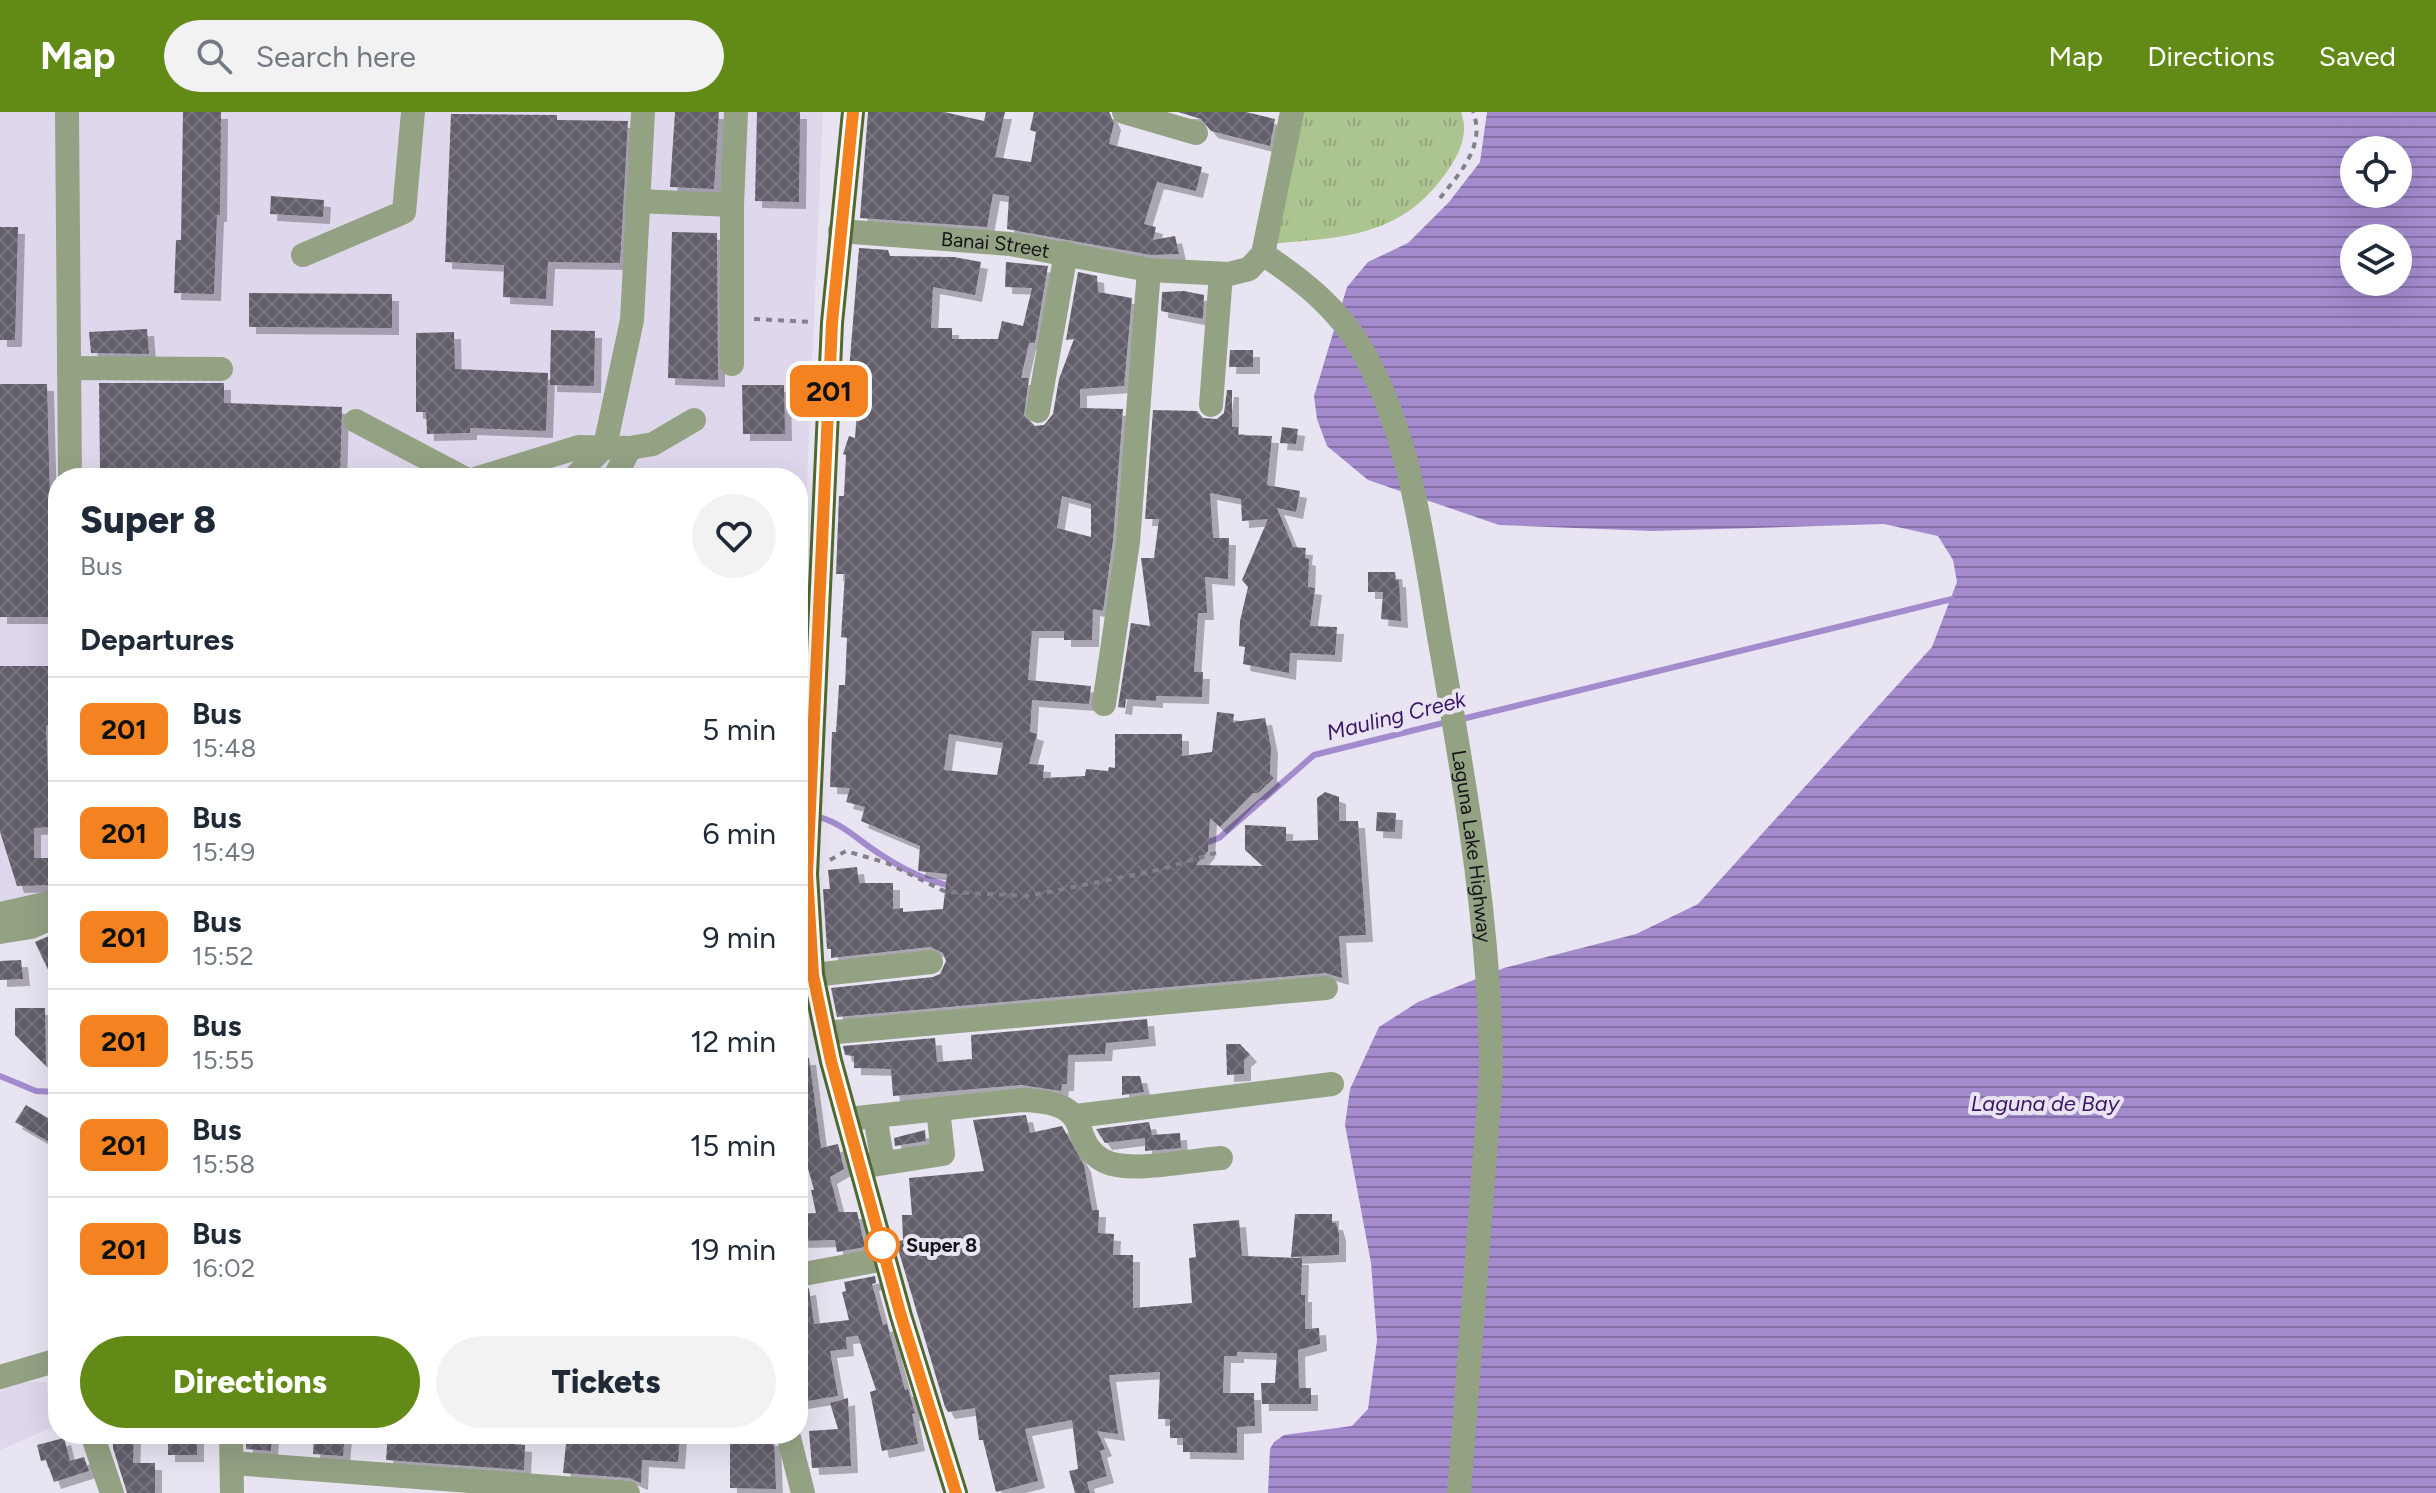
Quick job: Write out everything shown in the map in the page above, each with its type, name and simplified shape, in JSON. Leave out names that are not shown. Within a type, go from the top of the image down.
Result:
[{"type":"main road","points":[[808,743],[832,323],[853,112]]},
{"type":"main road","points":[[808,939],[825,1033],[848,1119],[872,1165],[885,1259],[950,1492]]},
{"type":"street","points":[[67,112],[70,468]]},
{"type":"street","points":[[303,255],[404,212],[413,112]]},
{"type":"street","points":[[615,468],[632,320],[643,112]]},
{"type":"street","points":[[732,364],[732,205],[736,112]]},
{"type":"street","points":[[1124,112],[1196,133]]},
{"type":"street","points":[[1211,405],[1221,274],[1249,269],[1263,254],[1292,112]]},
{"type":"street","points":[[637,201],[732,205]]},
{"type":"street","name":"Banai Street","points":[[840,231],[1010,244],[1149,270],[1221,274]]},
{"type":"street","points":[[1038,411],[1066,253]]},
{"type":"street","name":"Laguna Lake Highway","points":[[1263,254],[1307,285],[1338,316],[1361,348],[1389,406],[1419,524],[1464,777],[1483,906],[1491,1013],[1491,1075],[1459,1493]]},
{"type":"street","points":[[1104,704],[1128,542],[1149,270]]},
{"type":"street","points":[[69,368],[221,369]]},
{"type":"street","points":[[511,468],[579,447],[653,444],[694,420]]},
{"type":"street","points":[[356,421],[445,468]]},
{"type":"street","points":[[588,468],[617,447]]},
{"type":"street","points":[[0,914],[48,903]]},
{"type":"street","points":[[0,932],[31,927],[48,919]]},
{"type":"street","points":[[813,975],[931,962]]},
{"type":"street","points":[[825,1033],[1326,988]]},
{"type":"street","points":[[848,1119],[1023,1100],[1047,1101],[1076,1116],[1332,1084]]},
{"type":"street","points":[[875,1116],[872,1165],[943,1154],[945,1149],[938,1109]]},
{"type":"street","points":[[1076,1116],[1090,1149],[1103,1160],[1120,1167],[1221,1158]]},
{"type":"street","points":[[808,1273],[885,1259]]},
{"type":"street","points":[[0,1377],[48,1369]]},
{"type":"street","points":[[95,1444],[112,1493]]},
{"type":"street","points":[[231,1444],[232,1493]]},
{"type":"street","points":[[791,1444],[803,1493]]},
{"type":"street","points":[[232,1463],[628,1493]]},
{"type":"path","points":[[1440,198],[1470,160],[1478,125],[1473,112]]},
{"type":"path","points":[[733,318],[793,321]]},
{"type":"path","points":[[808,869],[846,851],[887,863],[946,892],[1029,896],[1158,870],[1219,852]]},
{"type":"shaded area","points":[[0,112],[823,112],[808,468],[48,468],[48,909],[0,922]]},
{"type":"shaded area","points":[[0,1382],[46,1382],[48,1429],[0,1450]]},
{"type":"green space","points":[[1295,112],[1461,112],[1464,133],[1456,158],[1434,188],[1395,220],[1349,235],[1269,244]]},
{"type":"water","name":"Laguna de Bay","points":[[1487,112],[2436,112],[2436,1493],[1268,1493],[1270,1449],[1274,1442],[1284,1435],[1352,1426],[1368,1409],[1377,1340],[1371,1263],[1345,1125],[1350,1089],[1379,1027],[1418,1002],[1504,968],[1636,934],[1698,904],[1932,647],[1957,582],[1953,560],[1938,536],[1884,524],[1652,531],[1499,525],[1368,480],[1327,446],[1317,419],[1314,396],[1347,287],[1368,262],[1408,243],[1449,202],[1480,162]]},
{"type":"building","points":[[183,112],[221,112],[220,215],[217,215],[214,294],[174,293],[176,240],[181,240]]},
{"type":"building","points":[[675,112],[719,112],[714,189],[670,187]]},
{"type":"building","points":[[757,112],[800,112],[799,202],[755,201]]},
{"type":"building","points":[[868,112],[944,112],[984,121],[986,112],[1005,112],[995,157],[1031,162],[1036,132],[1030,130],[1034,112],[1109,112],[1114,123],[1109,144],[1202,167],[1196,191],[1157,182],[1144,224],[1156,227],[1153,240],[1175,236],[1179,254],[1151,255],[1007,229],[1009,196],[993,194],[987,227],[860,218]]},
{"type":"building","points":[[1178,112],[1246,112],[1275,119],[1270,146],[1211,131],[1201,119]]},
{"type":"building","points":[[451,114],[557,115],[557,120],[628,121],[620,263],[548,262],[546,299],[503,297],[504,265],[445,262]]},
{"type":"building","points":[[271,196],[324,200],[323,217],[270,214]]},
{"type":"building","points":[[0,227],[18,227],[15,340],[0,340]]},
{"type":"building","points":[[672,232],[717,233],[718,380],[668,378]]},
{"type":"building","points":[[859,248],[888,250],[890,256],[954,257],[981,262],[975,295],[933,287],[931,328],[952,328],[952,339],[998,339],[1002,321],[1023,326],[1032,288],[1005,287],[1006,262],[1048,266],[1035,343],[1029,343],[1021,378],[1029,378],[1024,415],[1035,426],[1044,425],[1053,414],[1059,379],[1074,339],[1066,340],[1078,272],[1097,276],[1098,292],[1132,298],[1124,386],[1080,389],[1080,408],[1123,409],[1113,540],[1103,611],[1093,609],[1092,640],[1064,640],[1064,631],[1032,631],[1028,680],[1091,686],[1089,704],[1032,700],[1030,732],[1037,734],[1029,764],[1044,765],[1043,778],[1085,776],[1086,769],[1108,771],[1109,767],[1115,768],[1115,734],[1182,734],[1182,756],[1212,752],[1217,712],[1234,714],[1233,722],[1265,718],[1271,747],[1270,774],[1274,778],[1258,793],[1253,793],[1220,827],[1210,818],[1208,851],[1196,865],[1263,866],[1245,850],[1245,825],[1286,827],[1286,841],[1318,840],[1317,798],[1325,792],[1339,797],[1339,821],[1358,821],[1366,935],[1339,936],[1342,978],[1325,973],[837,1017],[831,988],[933,977],[940,974],[946,961],[943,953],[930,947],[831,958],[831,949],[827,949],[823,889],[830,889],[828,870],[857,867],[859,883],[893,883],[893,909],[903,908],[903,912],[943,909],[947,874],[918,871],[920,846],[861,821],[865,807],[846,802],[850,788],[830,787],[832,732],[836,732],[839,685],[845,685],[847,638],[841,637],[845,574],[836,574],[839,496],[844,496],[846,455],[843,454],[849,436],[855,438],[859,384],[848,383]],"holes":[[[1062,496],[1091,504],[1091,537],[1057,528]],[[949,734],[1003,743],[997,775],[944,770]]]},
{"type":"building","points":[[1184,291],[1204,295],[1203,319],[1161,311],[1162,292]]},
{"type":"building","points":[[249,293],[392,294],[392,328],[249,327]]},
{"type":"building","points":[[147,329],[149,354],[91,353],[89,332]]},
{"type":"building","points":[[551,330],[595,331],[594,386],[550,385]]},
{"type":"building","points":[[454,332],[455,369],[548,373],[546,431],[470,428],[470,433],[427,434],[426,412],[416,412],[416,333]]},
{"type":"building","points":[[1230,350],[1253,350],[1253,367],[1229,367]]},
{"type":"building","points":[[99,383],[224,383],[224,403],[342,407],[340,468],[100,468]]},
{"type":"building","points":[[0,384],[47,384],[48,617],[0,617]]},
{"type":"building","points":[[742,385],[784,385],[785,434],[743,434]]},
{"type":"building","points":[[1227,390],[1232,390],[1232,427],[1238,427],[1238,435],[1272,436],[1267,485],[1300,491],[1296,512],[1277,508],[1293,547],[1306,548],[1305,558],[1309,559],[1308,587],[1315,588],[1310,626],[1337,627],[1335,655],[1290,653],[1289,673],[1243,664],[1245,647],[1239,646],[1240,621],[1248,587],[1242,580],[1268,519],[1242,521],[1241,499],[1210,493],[1213,538],[1229,538],[1228,579],[1205,577],[1207,613],[1198,613],[1194,672],[1203,672],[1202,697],[1156,696],[1156,701],[1126,699],[1125,708],[1118,707],[1131,623],[1150,626],[1141,558],[1154,558],[1159,519],[1145,519],[1153,410],[1197,411],[1203,418],[1217,419],[1224,413]]},
{"type":"building","points":[[1282,427],[1298,429],[1296,444],[1280,443]]},
{"type":"building","points":[[1368,572],[1395,572],[1396,580],[1399,580],[1401,621],[1381,619],[1383,592],[1368,592]]},
{"type":"building","points":[[0,666],[48,666],[48,827],[34,828],[34,858],[48,858],[48,885],[17,886],[0,832]]},
{"type":"building","points":[[1377,812],[1396,813],[1395,832],[1376,831]]},
{"type":"building","points":[[48,936],[48,969],[35,942]]},
{"type":"building","points":[[21,960],[23,979],[0,980],[0,961]]},
{"type":"building","points":[[15,1008],[45,1008],[46,1066],[15,1035]]},
{"type":"building","points":[[1147,1019],[1149,1039],[1106,1043],[1105,1054],[1068,1055],[1067,1084],[1062,1084],[1061,1091],[1021,1085],[893,1096],[891,1069],[854,1068],[854,1056],[845,1055],[843,1046],[935,1038],[937,1062],[972,1059],[971,1035]]},
{"type":"building","points":[[1226,1044],[1240,1044],[1250,1055],[1244,1060],[1244,1074],[1227,1075]]},
{"type":"building","points":[[808,1058],[821,1148],[838,1144],[844,1169],[830,1177],[839,1212],[857,1212],[865,1247],[837,1252],[835,1240],[808,1241],[808,1213],[816,1213],[811,1190],[814,1190],[808,1169]]},
{"type":"building","points":[[1122,1076],[1140,1076],[1144,1092],[1122,1095]]},
{"type":"building","points":[[26,1105],[48,1118],[48,1141],[15,1122]]},
{"type":"building","points":[[1026,1115],[1030,1133],[1062,1126],[1084,1165],[1092,1210],[1099,1210],[1098,1233],[1114,1234],[1113,1255],[1133,1255],[1133,1308],[1192,1303],[1189,1258],[1196,1257],[1193,1224],[1239,1220],[1242,1256],[1302,1258],[1301,1295],[1305,1295],[1305,1329],[1319,1328],[1320,1344],[1298,1350],[1299,1388],[1311,1388],[1311,1404],[1262,1404],[1261,1383],[1275,1383],[1277,1353],[1237,1352],[1237,1356],[1224,1356],[1223,1393],[1254,1393],[1255,1426],[1237,1427],[1237,1453],[1183,1452],[1183,1438],[1170,1438],[1170,1419],[1158,1419],[1160,1372],[1109,1375],[1118,1434],[1097,1431],[1105,1449],[1100,1451],[1107,1476],[1087,1482],[1090,1493],[1075,1493],[1069,1471],[1078,1469],[1072,1420],[1025,1429],[1038,1481],[996,1492],[983,1440],[979,1440],[975,1408],[948,1412],[945,1407],[896,1242],[903,1240],[902,1215],[912,1215],[909,1178],[984,1171],[973,1120]]},
{"type":"building","points":[[1149,1122],[1152,1135],[1180,1133],[1181,1148],[1145,1151],[1145,1138],[1105,1143],[1096,1129]]},
{"type":"building","points":[[925,1130],[926,1141],[895,1146],[894,1138]]},
{"type":"building","points":[[1295,1214],[1332,1214],[1332,1223],[1336,1223],[1339,1234],[1339,1255],[1291,1257]]},
{"type":"building","points":[[875,1276],[876,1283],[872,1284],[883,1325],[887,1324],[905,1390],[908,1389],[915,1413],[912,1414],[918,1444],[882,1451],[870,1392],[876,1390],[858,1336],[846,1337],[847,1349],[830,1351],[838,1396],[808,1401],[808,1288],[814,1324],[849,1320],[842,1292],[846,1291],[844,1282]]},
{"type":"building","points":[[848,1398],[851,1466],[812,1468],[809,1431],[838,1429],[830,1403]]},
{"type":"building","points":[[48,1442],[66,1444],[70,1461],[84,1457],[89,1471],[54,1482],[46,1460],[41,1461],[37,1445]]},
{"type":"building","points":[[113,1444],[134,1444],[133,1463],[155,1463],[155,1493],[127,1493]]},
{"type":"building","points":[[168,1444],[197,1444],[197,1455],[168,1455]]},
{"type":"building","points":[[246,1444],[271,1444],[271,1451],[246,1449]]},
{"type":"building","points":[[314,1444],[344,1444],[343,1456],[313,1454]]},
{"type":"building","points":[[387,1444],[525,1445],[524,1470],[386,1460]]},
{"type":"building","points":[[566,1444],[679,1444],[678,1462],[642,1460],[641,1483],[629,1478],[563,1473]]},
{"type":"building","points":[[730,1444],[774,1444],[776,1489],[730,1488]]},
{"type":"waterway","name":"Mauling Creek","points":[[1458,720],[1952,599]]},
{"type":"waterway","name":"Mauling Creek","points":[[1203,844],[1219,838],[1314,755],[1447,722]]},
{"type":"waterway","name":"Mauling Creek","points":[[813,816],[841,827],[907,870],[951,886]]},
{"type":"waterway","name":"Mauling Creek","points":[[0,1076],[36,1091],[48,1092]]},
{"type":"bus line","name":"201","points":[[808,852],[832,323],[853,112]]},
{"type":"bus line","name":"201","points":[[808,903],[813,975],[831,1061],[901,1316],[956,1493]]},
{"type":"place","name":"Super 8","points":[[882,1245]]}]
